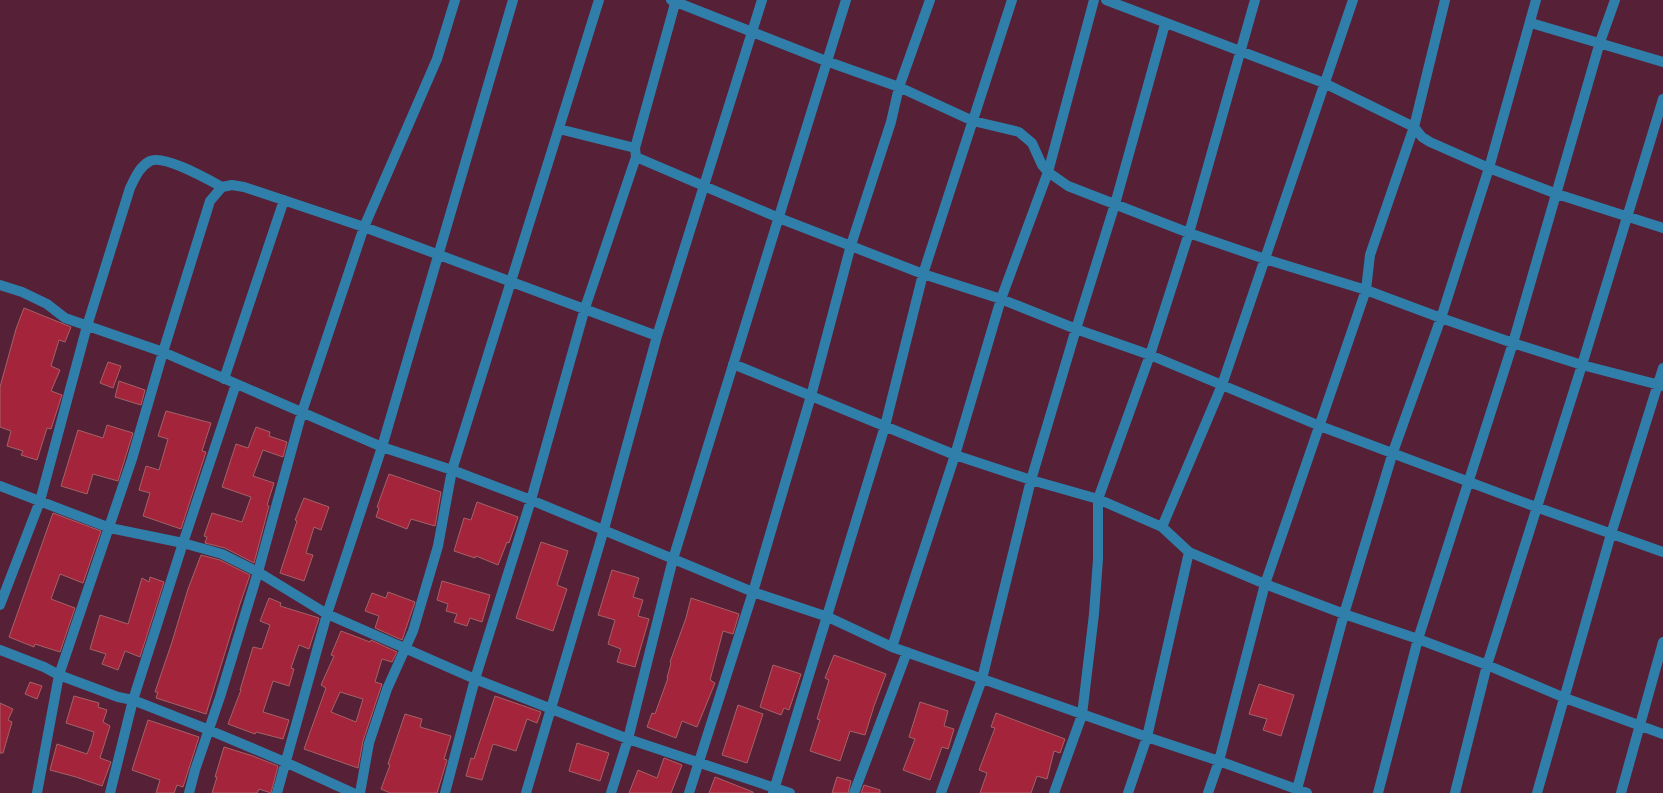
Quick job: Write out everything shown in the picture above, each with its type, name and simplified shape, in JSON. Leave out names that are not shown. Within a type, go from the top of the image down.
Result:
[{"type":"street","points":[[189,793],[258,572],[302,412],[364,227],[437,59],[455,0]]},
{"type":"street","points":[[277,793],[327,614],[382,447],[513,0]]},
{"type":"street","points":[[360,793],[369,743],[387,689],[413,631],[438,546],[452,470],[599,0]]},
{"type":"street","points":[[445,793],[476,679],[531,500],[585,308],[636,153],[674,0],[826,61],[899,87],[973,121],[1019,132],[1032,143],[1042,165],[1048,172],[1068,186],[1189,233],[1265,259],[1366,290],[1513,343],[1582,365],[1660,385]]},
{"type":"street","points":[[526,793],[604,530],[658,336],[762,0]]},
{"type":"street","points":[[610,793],[628,739],[673,559],[846,0]]},
{"type":"street","points":[[689,793],[753,592],[811,396],[851,245],[891,122],[899,87],[930,0]]},
{"type":"street","points":[[773,790],[828,617],[886,426],[923,274],[1012,0]]},
{"type":"street","points":[[892,647],[955,455],[1002,299],[1048,172],[1094,0]]},
{"type":"street","points":[[1106,0],[1165,24],[1324,83],[1414,127],[1422,137],[1430,142],[1489,168],[1557,194],[1663,228]]},
{"type":"street","points":[[1054,793],[1082,715],[1095,606],[1098,559],[1098,499],[1150,355],[1189,233],[1255,0]]},
{"type":"street","points":[[1162,527],[1222,385],[1353,0]]},
{"type":"street","points":[[1208,793],[1219,760],[1265,584],[1366,290],[1370,255],[1414,127],[1445,0]]},
{"type":"street","points":[[1296,791],[1344,614],[1392,452],[1441,318],[1489,168],[1531,23],[1536,0]]},
{"type":"street","points":[[1378,793],[1418,639],[1513,343],[1600,42],[1615,0]]},
{"type":"street","points":[[1531,23],[1600,42],[1663,62]]},
{"type":"street","points":[[941,793],[982,679],[1031,480],[1076,328],[1115,204],[1165,24]]},
{"type":"street","points":[[1455,793],[1487,665],[1582,365],[1663,99]]},
{"type":"street","points":[[559,129],[636,153],[705,187],[779,218],[923,274],[1002,299],[1150,355],[1320,426],[1536,507],[1663,552]]},
{"type":"street","points":[[0,605],[40,502],[87,326],[130,188],[140,169],[151,160],[164,160],[199,173],[222,187]]},
{"type":"street","points":[[37,793],[59,675],[110,528],[132,459],[163,352],[210,201],[222,187],[232,185],[244,187],[364,227],[438,256],[512,281],[658,336]]},
{"type":"street","points":[[224,379],[284,200]]},
{"type":"street","points":[[0,285],[22,292],[47,304],[65,318],[163,352],[382,447],[452,470],[531,500],[753,592],[828,617],[892,647],[1082,715],[1219,760],[1296,791],[1307,793]]},
{"type":"street","points":[[733,364],[955,455],[1031,480],[1098,499],[1162,527],[1189,552],[1265,584],[1487,665],[1565,698],[1663,734]]},
{"type":"street","points":[[1537,793],[1611,534],[1660,385],[1663,368]]},
{"type":"street","points":[[110,793],[133,700],[236,384]]},
{"type":"street","points":[[0,486],[110,528],[183,543],[222,554],[258,572],[327,614],[476,679],[628,739],[773,790],[790,793]]},
{"type":"street","points":[[1128,793],[1147,737],[1189,552]]},
{"type":"street","points":[[1621,793],[1663,642]]},
{"type":"street","points":[[0,650],[44,667],[59,675],[118,697],[133,700],[209,730],[353,793]]},
{"type":"street","points":[[854,793],[907,652]]},
{"type":"building","points":[[24,308],[71,327],[65,342],[59,340],[51,366],[60,370],[51,391],[62,395],[51,429],[47,428],[37,460],[21,455],[23,451],[7,446],[11,431],[0,427],[0,387],[16,329]]},
{"type":"building","points":[[108,362],[121,366],[113,388],[100,383]]},
{"type":"building","points":[[119,381],[145,390],[141,405],[115,397]]},
{"type":"building","points":[[166,411],[211,423],[202,451],[206,452],[181,529],[143,516],[150,493],[139,490],[146,466],[159,470],[168,439],[158,436]]},
{"type":"building","points":[[107,425],[133,433],[118,481],[93,474],[87,494],[61,486],[78,430],[103,438]]},
{"type":"building","points":[[256,427],[270,432],[269,436],[287,442],[283,457],[263,450],[253,476],[274,483],[267,505],[269,506],[254,563],[225,548],[205,543],[207,537],[204,536],[212,513],[242,522],[251,497],[222,487],[236,444],[248,448]]},
{"type":"building","points":[[389,474],[441,492],[435,526],[411,519],[407,529],[376,517],[379,508],[377,507]]},
{"type":"building","points":[[304,498],[329,507],[321,530],[314,527],[306,553],[313,555],[304,581],[280,573],[297,521],[295,520]]},
{"type":"building","points":[[477,502],[518,517],[509,543],[507,542],[498,565],[476,556],[475,558],[454,551],[464,518],[471,520]]},
{"type":"building","points":[[53,513],[101,531],[83,583],[60,574],[51,599],[75,608],[60,652],[35,644],[34,647],[9,637]]},
{"type":"building","points":[[541,542],[568,551],[557,585],[567,589],[553,631],[516,618]]},
{"type":"building","points":[[201,555],[220,560],[250,575],[206,714],[156,698],[158,692],[155,692],[188,589]]},
{"type":"building","points":[[612,570],[639,578],[633,597],[643,600],[638,616],[649,619],[635,667],[617,662],[621,649],[608,644],[615,620],[598,615]]},
{"type":"building","points":[[150,577],[164,582],[140,657],[125,651],[118,670],[102,664],[106,654],[90,649],[100,615],[128,624],[142,578],[149,582]]},
{"type":"building","points":[[442,581],[490,595],[482,622],[470,618],[467,626],[454,622],[457,614],[446,611],[448,604],[437,600]]},
{"type":"building","points":[[388,592],[415,602],[402,640],[375,628],[379,616],[365,611],[372,593],[386,598]]},
{"type":"building","points":[[269,598],[281,603],[280,606],[319,618],[309,649],[299,645],[291,668],[294,669],[289,686],[273,681],[263,712],[289,720],[283,739],[256,732],[255,734],[228,724],[241,690],[253,647],[262,649],[270,625],[260,621]]},
{"type":"building","points":[[691,598],[739,614],[733,634],[723,631],[710,680],[715,683],[697,727],[682,721],[676,738],[647,727],[652,713],[655,714],[668,678],[670,662],[686,618]]},
{"type":"building","points":[[341,631],[370,642],[371,640],[397,652],[392,662],[382,659],[375,682],[382,684],[363,741],[358,768],[304,749],[326,688],[321,685],[334,656],[331,655]],"holes":[[[340,692],[363,699],[356,722],[331,712]]]},
{"type":"building","points":[[834,655],[886,674],[865,735],[850,731],[840,761],[810,751],[820,720],[817,719],[829,680],[825,678]]},
{"type":"building","points":[[773,665],[801,674],[789,710],[784,708],[781,715],[760,707]]},
{"type":"building","points":[[30,682],[42,686],[37,699],[25,694]]},
{"type":"building","points":[[1259,684],[1294,695],[1281,736],[1263,730],[1267,719],[1249,714]]},
{"type":"building","points":[[74,696],[99,703],[98,707],[107,710],[103,722],[110,726],[100,758],[111,762],[102,786],[50,770],[57,744],[87,754],[91,744],[94,732],[66,723]]},
{"type":"building","points":[[495,696],[541,712],[537,723],[527,719],[516,751],[493,744],[482,780],[466,776],[471,758],[474,759]]},
{"type":"building","points":[[920,702],[948,711],[944,726],[954,729],[948,749],[942,747],[930,780],[903,770],[915,739],[909,737]]},
{"type":"building","points":[[0,703],[13,709],[8,720],[12,722],[3,753],[0,753]]},
{"type":"building","points":[[738,705],[763,714],[747,763],[722,755]]},
{"type":"building","points":[[996,713],[1065,739],[1060,753],[1054,751],[1047,779],[1037,776],[1031,793],[980,793],[987,773],[979,770],[995,728],[991,727]]},
{"type":"building","points":[[405,714],[422,719],[420,727],[451,736],[444,759],[447,760],[437,793],[390,793],[381,789],[390,765],[388,764]]},
{"type":"building","points":[[148,720],[199,737],[183,787],[177,785],[174,793],[156,793],[160,780],[132,770]]},
{"type":"building","points":[[577,743],[609,753],[600,781],[569,771]]},
{"type":"building","points":[[224,747],[278,766],[271,793],[259,789],[257,793],[212,793]]},
{"type":"building","points":[[664,758],[682,765],[671,793],[629,793],[638,770],[657,778]]},
{"type":"building","points":[[715,777],[753,792],[753,793],[709,793]]},
{"type":"building","points":[[837,777],[851,781],[848,793],[832,793]]},
{"type":"building","points":[[864,785],[880,790],[880,793],[861,793]]}]
